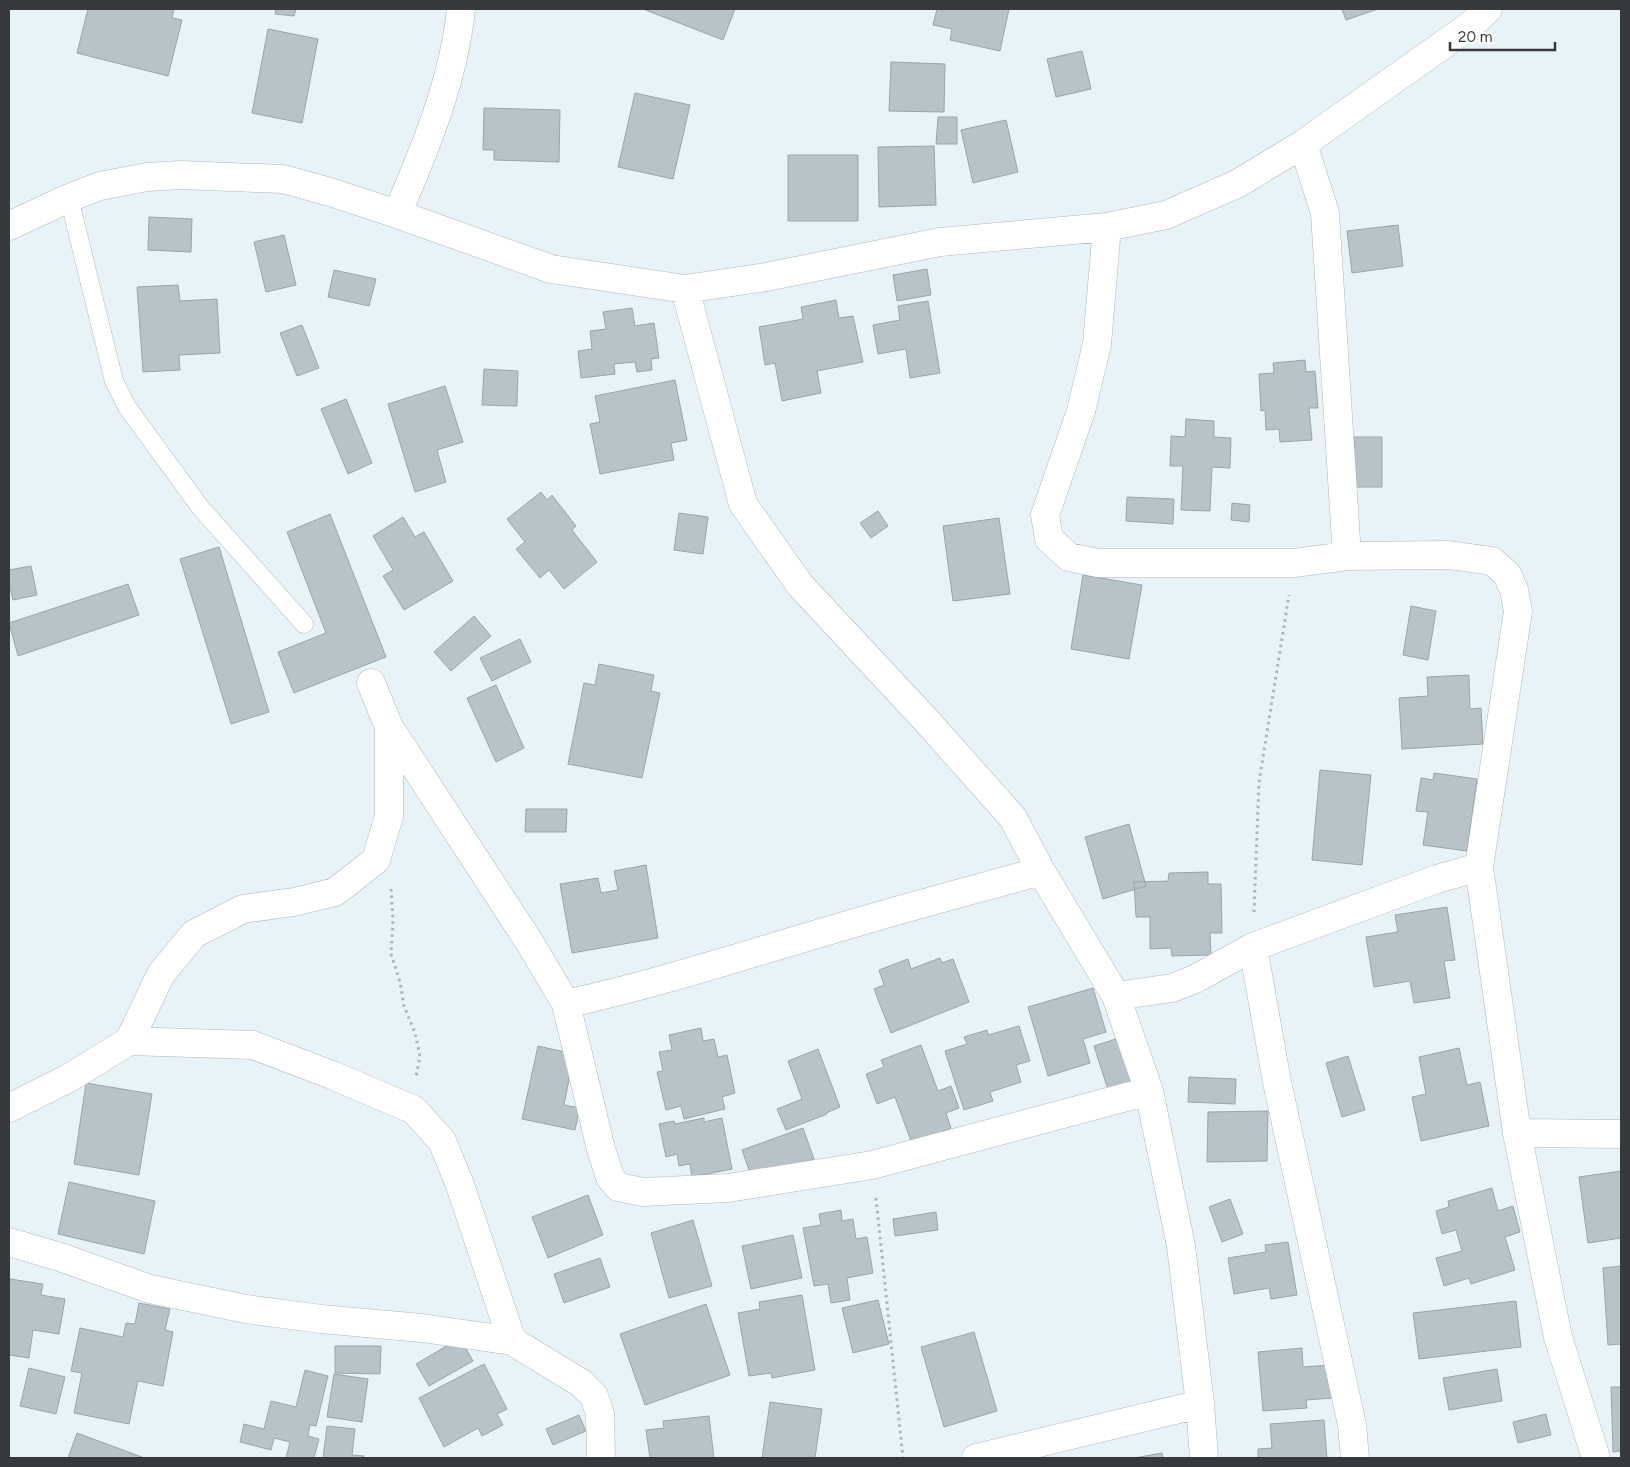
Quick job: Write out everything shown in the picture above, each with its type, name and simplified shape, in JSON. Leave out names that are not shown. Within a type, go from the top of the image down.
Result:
[{"type":"street","points":[[396,214],[428,142],[459,28],[461,9]]},
{"type":"street","points":[[9,226],[100,186],[147,177],[180,175],[283,179],[396,214],[550,269],[685,289],[766,277],[940,242],[1107,227],[1166,215],[1238,184],[1303,144],[1470,25],[1488,9]]},
{"type":"street","points":[[1303,144],[1325,213],[1347,556]]},
{"type":"street","points":[[1107,227],[1097,344],[1081,411],[1045,515],[1049,539],[1069,557],[1098,563],[1294,562],[1347,556],[1449,555],[1492,561],[1507,574],[1514,590],[1518,611],[1479,868],[1517,1133],[1558,1337],[1596,1458]]},
{"type":"street","points":[[685,289],[742,504],[800,585],[925,719],[1013,818],[1041,871],[1116,996],[1149,1091],[1181,1246],[1200,1404],[1204,1458]]},
{"type":"street","points":[[371,683],[389,727],[530,943],[566,1004],[601,1149],[610,1177],[618,1187],[642,1192],[728,1188],[872,1165],[1149,1091]]},
{"type":"street","points":[[129,1041],[161,974],[194,934],[243,909],[294,902],[335,892],[376,860],[389,816],[389,727]]},
{"type":"street","points":[[1116,996],[1172,988],[1195,979],[1253,947],[1437,880],[1479,868]]},
{"type":"street","points":[[566,1004],[633,988],[860,921],[1041,871]]},
{"type":"street","points":[[1253,947],[1277,1082],[1352,1425],[1355,1458]]},
{"type":"street","points":[[9,1108],[68,1078],[129,1041],[253,1045],[332,1075],[414,1110],[442,1140],[460,1185],[512,1341]]},
{"type":"street","points":[[1517,1133],[1621,1134]]},
{"type":"street","points":[[9,1242],[60,1257],[150,1289],[246,1309],[321,1319],[422,1328],[512,1341],[581,1382],[594,1396],[600,1414],[601,1458]]},
{"type":"street","points":[[976,1458],[1200,1404]]},
{"type":"lane","points":[[69,198],[114,381],[127,407],[200,508],[304,624]]},
{"type":"path","points":[[1253,947],[1259,782],[1294,562]]},
{"type":"path","points":[[376,860],[391,881],[393,920],[391,954],[400,982],[404,1006],[415,1033],[420,1056],[414,1086],[414,1110]]},
{"type":"path","points":[[872,1165],[903,1458]]},
{"type":"building","points":[[88,9],[174,9],[172,18],[182,20],[168,76],[77,53]]},
{"type":"building","points":[[276,9],[296,9],[294,16],[275,14]]},
{"type":"building","points":[[643,9],[735,9],[723,40]]},
{"type":"building","points":[[937,9],[1009,9],[1000,51],[950,40],[952,29],[933,25]]},
{"type":"building","points":[[1342,9],[1378,9],[1346,20]]},
{"type":"building","points":[[268,29],[318,39],[302,123],[252,113]]},
{"type":"building","points":[[1082,51],[1091,89],[1056,97],[1047,59]]},
{"type":"building","points":[[891,62],[945,64],[944,112],[889,111]]},
{"type":"building","points":[[635,93],[690,105],[673,179],[618,167]]},
{"type":"building","points":[[484,108],[560,110],[559,162],[494,160],[494,150],[483,150]]},
{"type":"building","points":[[938,117],[957,117],[957,144],[936,144]]},
{"type":"building","points":[[1006,120],[1018,172],[973,183],[961,130]]},
{"type":"building","points":[[934,146],[936,205],[879,207],[878,147]]},
{"type":"building","points":[[788,155],[858,155],[858,221],[788,221]]},
{"type":"building","points":[[149,217],[192,219],[191,252],[148,250]]},
{"type":"building","points":[[1398,225],[1403,266],[1352,273],[1347,231]]},
{"type":"building","points":[[284,235],[296,285],[266,292],[254,242]]},
{"type":"building","points":[[927,269],[931,295],[897,301],[893,275]]},
{"type":"building","points":[[334,270],[376,279],[369,306],[328,297]]},
{"type":"building","points":[[178,285],[180,301],[217,299],[220,353],[179,355],[180,370],[143,372],[137,287]]},
{"type":"building","points":[[836,300],[839,318],[853,316],[863,362],[817,371],[821,393],[782,401],[775,363],[765,365],[759,327],[803,319],[801,307]]},
{"type":"building","points":[[928,301],[940,373],[910,378],[906,349],[878,354],[873,325],[900,320],[898,306]]},
{"type":"building","points":[[632,308],[635,326],[654,323],[659,358],[651,359],[652,370],[637,372],[635,362],[614,364],[615,374],[581,378],[578,351],[592,349],[590,331],[606,329],[603,312]]},
{"type":"building","points":[[302,325],[319,368],[297,376],[280,333]]},
{"type":"building","points":[[1305,360],[1306,372],[1315,371],[1318,408],[1309,408],[1312,440],[1280,442],[1279,429],[1266,430],[1265,410],[1261,411],[1259,374],[1274,373],[1273,363]]},
{"type":"building","points":[[484,369],[518,371],[517,406],[482,405]]},
{"type":"building","points":[[675,380],[687,440],[671,443],[674,460],[600,474],[590,424],[600,422],[595,396]]},
{"type":"building","points":[[445,386],[463,442],[437,450],[446,482],[415,492],[388,404]]},
{"type":"building","points":[[346,399],[372,463],[348,474],[321,409]]},
{"type":"building","points":[[1186,419],[1214,421],[1214,437],[1231,438],[1230,468],[1212,467],[1210,511],[1181,510],[1183,466],[1170,466],[1171,436],[1185,437]]},
{"type":"building","points":[[1354,437],[1382,437],[1382,487],[1354,487]]},
{"type":"building","points":[[541,492],[547,500],[552,495],[576,526],[572,530],[597,562],[564,589],[549,570],[540,578],[516,549],[525,542],[507,519]]},
{"type":"building","points":[[1127,497],[1174,499],[1173,524],[1126,521]]},
{"type":"building","points":[[1232,503],[1250,505],[1249,522],[1231,520]]},
{"type":"building","points":[[878,511],[888,526],[871,538],[860,523]]},
{"type":"building","points":[[679,513],[708,517],[703,554],[674,550]]},
{"type":"building","points":[[330,514],[386,657],[294,693],[278,652],[326,633],[287,532]]},
{"type":"building","points":[[403,517],[415,537],[424,532],[453,581],[404,610],[383,576],[393,570],[373,536]]},
{"type":"building","points":[[999,518],[1010,594],[953,601],[943,526]]},
{"type":"building","points":[[219,547],[269,712],[231,724],[180,559]]},
{"type":"building","points":[[31,566],[37,595],[13,600],[9,583],[9,570]]},
{"type":"building","points":[[1083,575],[1142,585],[1129,659],[1071,649]]},
{"type":"building","points":[[128,584],[139,615],[18,656],[9,623]]},
{"type":"building","points":[[1411,606],[1436,611],[1428,660],[1403,655]]},
{"type":"building","points":[[474,616],[491,636],[451,671],[434,652]]},
{"type":"building","points":[[520,639],[531,662],[492,681],[480,658]]},
{"type":"building","points":[[599,664],[654,675],[651,691],[660,693],[642,778],[568,764],[584,683],[595,685]]},
{"type":"building","points":[[1469,675],[1470,709],[1481,708],[1483,744],[1402,749],[1399,698],[1428,696],[1427,677]]},
{"type":"building","points":[[496,685],[524,748],[496,762],[467,698]]},
{"type":"building","points":[[1320,770],[1371,775],[1362,865],[1312,860]]},
{"type":"building","points":[[1434,773],[1477,779],[1467,851],[1423,845],[1428,812],[1416,811],[1421,778],[1433,780]]},
{"type":"building","points":[[526,809],[567,809],[566,832],[525,832]]},
{"type":"building","points":[[1129,824],[1146,886],[1103,899],[1085,837]]},
{"type":"building","points":[[646,865],[658,938],[572,953],[560,884],[598,878],[601,893],[618,890],[614,871]]},
{"type":"building","points":[[1208,872],[1208,884],[1221,884],[1222,933],[1210,933],[1211,955],[1172,956],[1171,948],[1150,949],[1150,917],[1136,917],[1134,882],[1168,881],[1169,873]]},
{"type":"building","points":[[1447,907],[1455,960],[1444,961],[1450,998],[1414,1003],[1410,981],[1374,987],[1366,937],[1398,932],[1395,915]]},
{"type":"building","points":[[940,958],[942,963],[953,959],[969,1002],[891,1033],[874,989],[884,985],[879,970],[908,959],[911,969]]},
{"type":"building","points":[[1093,988],[1106,1032],[1083,1039],[1090,1063],[1048,1076],[1028,1007]]},
{"type":"building","points":[[1019,1026],[1030,1061],[1016,1065],[1021,1082],[990,1092],[993,1101],[964,1110],[945,1051],[967,1044],[964,1037],[987,1030],[988,1035]]},
{"type":"building","points":[[701,1028],[703,1041],[714,1039],[718,1057],[727,1055],[735,1093],[722,1097],[725,1109],[684,1119],[681,1106],[666,1110],[657,1072],[663,1071],[659,1052],[672,1050],[669,1035]]},
{"type":"building","points":[[1122,1037],[1138,1086],[1110,1096],[1094,1046]]},
{"type":"building","points":[[921,1045],[938,1091],[951,1086],[959,1108],[946,1113],[951,1128],[912,1144],[895,1097],[877,1104],[866,1074],[884,1067],[881,1060]]},
{"type":"building","points":[[538,1046],[574,1054],[564,1105],[580,1108],[575,1130],[522,1119]]},
{"type":"building","points":[[1459,1048],[1467,1085],[1480,1082],[1489,1126],[1421,1141],[1412,1097],[1426,1094],[1419,1057]]},
{"type":"building","points":[[818,1049],[840,1107],[786,1130],[777,1109],[802,1099],[788,1061]]},
{"type":"building","points":[[1348,1056],[1365,1110],[1342,1117],[1326,1063]]},
{"type":"building","points":[[1189,1077],[1236,1079],[1235,1104],[1188,1102]]},
{"type":"building","points":[[86,1083],[152,1094],[139,1175],[74,1164]]},
{"type":"building","points":[[1268,1111],[1267,1161],[1207,1162],[1208,1112]]},
{"type":"building","points":[[704,1118],[704,1122],[722,1118],[732,1169],[692,1177],[690,1164],[679,1166],[677,1154],[666,1157],[659,1124],[674,1121],[675,1124]]},
{"type":"building","points":[[803,1128],[814,1159],[753,1181],[742,1150]]},
{"type":"building","points":[[1621,1171],[1621,1238],[1588,1243],[1579,1177]]},
{"type":"building","points":[[69,1182],[155,1201],[144,1254],[58,1234]]},
{"type":"building","points":[[1492,1188],[1498,1211],[1513,1206],[1520,1232],[1505,1237],[1515,1270],[1471,1284],[1469,1278],[1444,1286],[1436,1258],[1462,1251],[1456,1230],[1442,1234],[1436,1211],[1449,1207],[1448,1201]]},
{"type":"building","points":[[588,1195],[603,1235],[548,1258],[532,1217]]},
{"type":"building","points":[[1230,1199],[1243,1234],[1222,1242],[1209,1207]]},
{"type":"building","points":[[841,1210],[842,1221],[853,1219],[856,1239],[867,1237],[873,1273],[847,1278],[850,1300],[831,1303],[828,1284],[814,1286],[803,1228],[821,1225],[819,1214]]},
{"type":"building","points":[[936,1212],[938,1230],[895,1236],[893,1219]]},
{"type":"building","points":[[693,1220],[712,1286],[669,1298],[651,1233]]},
{"type":"building","points":[[793,1235],[802,1278],[751,1289],[742,1246]]},
{"type":"building","points":[[1288,1242],[1297,1295],[1271,1299],[1269,1288],[1234,1294],[1228,1258],[1266,1252],[1265,1245]]},
{"type":"building","points":[[600,1258],[610,1287],[564,1303],[554,1274]]},
{"type":"building","points":[[1621,1266],[1621,1344],[1608,1345],[1603,1268]]},
{"type":"building","points":[[10,1279],[43,1284],[41,1295],[65,1299],[59,1334],[33,1330],[29,1358],[9,1355]]},
{"type":"building","points":[[802,1295],[815,1370],[772,1378],[771,1373],[749,1376],[738,1313],[760,1309],[759,1302]]},
{"type":"building","points":[[878,1300],[889,1344],[853,1353],[842,1308]]},
{"type":"building","points":[[1516,1301],[1521,1347],[1419,1359],[1413,1313]]},
{"type":"building","points":[[139,1303],[170,1309],[165,1330],[173,1332],[163,1386],[138,1381],[129,1424],[74,1413],[82,1373],[71,1371],[80,1328],[123,1337],[126,1323],[135,1324]]},
{"type":"building","points":[[706,1304],[730,1375],[645,1405],[620,1334]]},
{"type":"building","points":[[974,1332],[997,1411],[944,1427],[921,1347]]},
{"type":"building","points":[[460,1338],[473,1361],[429,1386],[416,1364]]},
{"type":"building","points":[[335,1346],[381,1346],[380,1374],[335,1373]]},
{"type":"building","points":[[1302,1348],[1303,1367],[1331,1365],[1333,1398],[1306,1400],[1307,1408],[1263,1411],[1258,1352]]},
{"type":"building","points":[[484,1364],[507,1409],[497,1414],[503,1425],[482,1436],[478,1428],[444,1447],[419,1398]]},
{"type":"building","points":[[29,1368],[65,1377],[56,1414],[20,1406]]},
{"type":"building","points":[[1497,1369],[1502,1401],[1449,1410],[1443,1378]]},
{"type":"building","points":[[305,1370],[328,1376],[316,1426],[310,1425],[308,1436],[319,1439],[314,1458],[286,1458],[290,1442],[274,1438],[271,1450],[240,1442],[244,1424],[264,1429],[271,1401],[296,1407]]},
{"type":"building","points":[[334,1374],[368,1379],[362,1422],[327,1417]]},
{"type":"building","points":[[1611,1387],[1621,1387],[1621,1451],[1613,1452]]},
{"type":"building","points":[[770,1402],[822,1409],[815,1458],[762,1458]]},
{"type":"building","points":[[1546,1414],[1551,1435],[1518,1443],[1513,1422]]},
{"type":"building","points":[[579,1415],[586,1431],[553,1445],[546,1429]]},
{"type":"building","points":[[709,1416],[714,1458],[650,1458],[646,1430],[664,1428],[663,1421]]},
{"type":"building","points":[[1324,1420],[1327,1458],[1258,1458],[1258,1449],[1272,1448],[1270,1424]]},
{"type":"building","points":[[327,1426],[355,1429],[352,1455],[364,1456],[363,1458],[323,1458]]},
{"type":"building","points":[[77,1433],[142,1457],[68,1458]]},
{"type":"building","points":[[1162,1453],[1163,1458],[1134,1458]]}]
